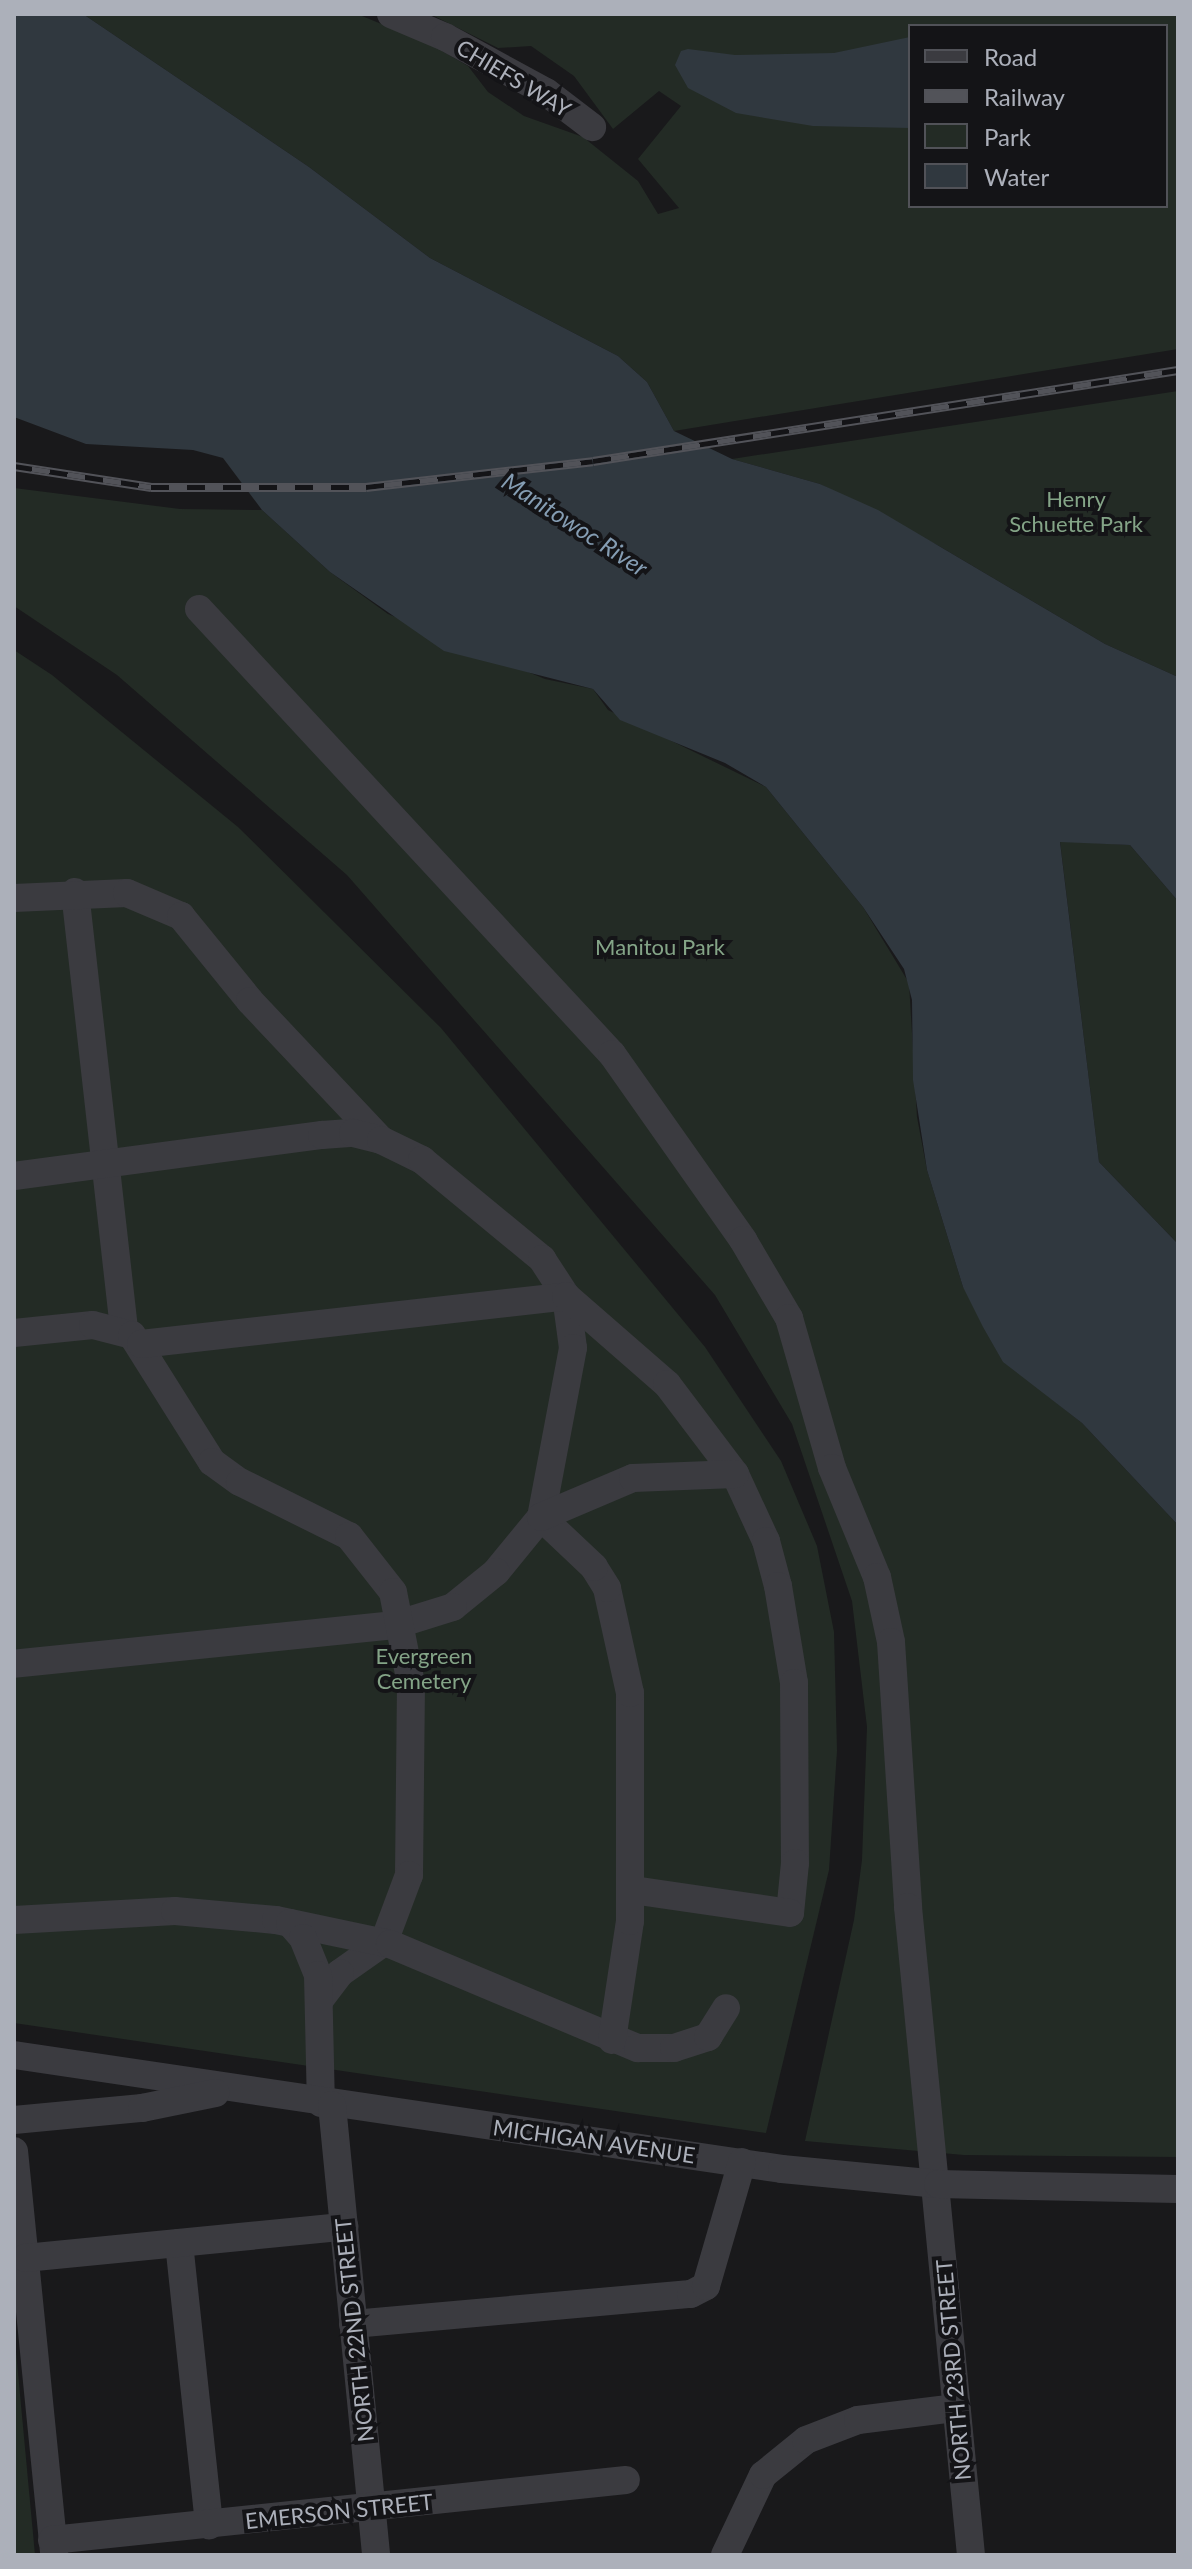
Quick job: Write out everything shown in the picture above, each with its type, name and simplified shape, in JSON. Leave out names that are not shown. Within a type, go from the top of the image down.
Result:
[{"type":"street","name":"CHIEFS WAY","points":[[391,14],[445,37],[546,92],[592,127]]},
{"type":"street","name":"NORTH 23RD STREET","points":[[199,609],[612,1054],[743,1240],[789,1318],[832,1468],[877,1577],[891,1642],[908,1907],[938,2184],[971,2555]]},
{"type":"street","points":[[14,898],[75,892],[127,893],[181,916],[250,1001],[381,1140]]},
{"type":"street","points":[[75,892],[106,1164],[132,1337],[212,1462],[240,1482],[349,1536],[381,1571],[403,1623],[411,1684],[410,1859],[401,1903],[384,1942],[340,1973],[320,2000]]},
{"type":"street","points":[[14,1176],[322,1135],[353,1133],[381,1140],[422,1160],[542,1259],[566,1296],[667,1384],[735,1474],[766,1541],[788,1631],[796,1791],[790,1913],[632,1890]]},
{"type":"street","points":[[14,1333],[78,1325],[132,1337],[566,1296]]},
{"type":"street","points":[[14,1664],[403,1623],[434,1616],[475,1590],[513,1554],[541,1517],[573,1348],[566,1296]]},
{"type":"street","points":[[541,1517],[633,1478],[735,1474]]},
{"type":"street","points":[[541,1517],[594,1567],[616,1612],[634,1745],[632,1890],[612,2040]]},
{"type":"street","points":[[14,1920],[175,1911],[290,1923],[384,1942],[612,2040],[655,2050],[691,2045],[718,2029],[726,2008]]},
{"type":"street","name":"NORTH 22ND STREET","points":[[290,1923],[313,1958],[320,2000],[327,2104],[344,2227],[376,2555]]},
{"type":"street","name":"MICHIGAN AVENUE","points":[[14,2055],[327,2104],[742,2162],[938,2184],[1178,2189]]},
{"type":"street","points":[[14,2120],[142,2108],[233,2089]]},
{"type":"street","points":[[14,2151],[53,2548]]},
{"type":"street","points":[[353,2324],[691,2294],[706,2286],[742,2162]]},
{"type":"street","points":[[25,2258],[344,2227]]},
{"type":"street","points":[[179,2243],[209,2525]]},
{"type":"street","points":[[725,2555],[763,2475],[806,2440],[858,2420],[956,2408]]},
{"type":"street","name":"EMERSON STREET","points":[[53,2548],[209,2525],[626,2480]]},
{"type":"green space","points":[[83,14],[357,14],[428,43],[468,66],[488,92],[524,116],[583,137],[638,181],[658,214],[679,208],[638,159],[681,106],[659,91],[613,129],[574,76],[531,46],[498,48],[430,14],[1178,14],[1178,349],[674,431],[647,382],[618,356],[430,258],[309,167]]},
{"type":"green space","name":"Henry Schuette Park","points":[[1178,391],[1178,677],[1105,644],[939,546],[820,484],[732,459]]},
{"type":"green space","name":"Manitou Park","points":[[14,488],[180,509],[262,510],[330,572],[388,614],[545,679],[593,689],[608,710],[766,787],[863,907],[909,983],[917,1117],[927,1170],[963,1287],[1048,1396],[1082,1423],[1178,1525],[1178,2157],[964,2155],[805,2141],[854,1920],[862,1860],[867,1727],[852,1601],[792,1424],[715,1295],[347,875],[117,675],[14,606]]},
{"type":"green space","name":"Evergreen Cemetery","points":[[14,650],[52,675],[238,827],[441,1028],[705,1347],[781,1461],[817,1546],[834,1632],[837,1751],[829,1870],[766,2133],[14,2023]]},
{"type":"green space","points":[[1060,841],[1130,845],[1178,901],[1178,1244],[1099,1162]]},
{"type":"green space","points":[[14,2330],[35,2555],[14,2555]]},
{"type":"water","name":"Manitowoc River","points":[[14,14],[83,14],[309,167],[430,258],[618,356],[647,382],[674,431],[732,459],[820,484],[878,510],[1105,644],[1178,677],[1178,901],[1130,845],[1060,842],[1099,1162],[1178,1244],[1178,1525],[1082,1423],[1003,1362],[983,1327],[963,1287],[927,1170],[913,1080],[912,1000],[904,969],[863,907],[766,787],[725,763],[620,720],[593,689],[444,651],[330,572],[262,510],[223,458],[193,450],[86,444],[14,417]]},
{"type":"water","points":[[908,37],[908,128],[813,126],[736,113],[688,88],[675,65],[681,51],[688,49],[735,55],[834,53]]},
{"type":"railway","points":[[14,466],[151,487],[366,487],[593,461],[1178,370]]}]
